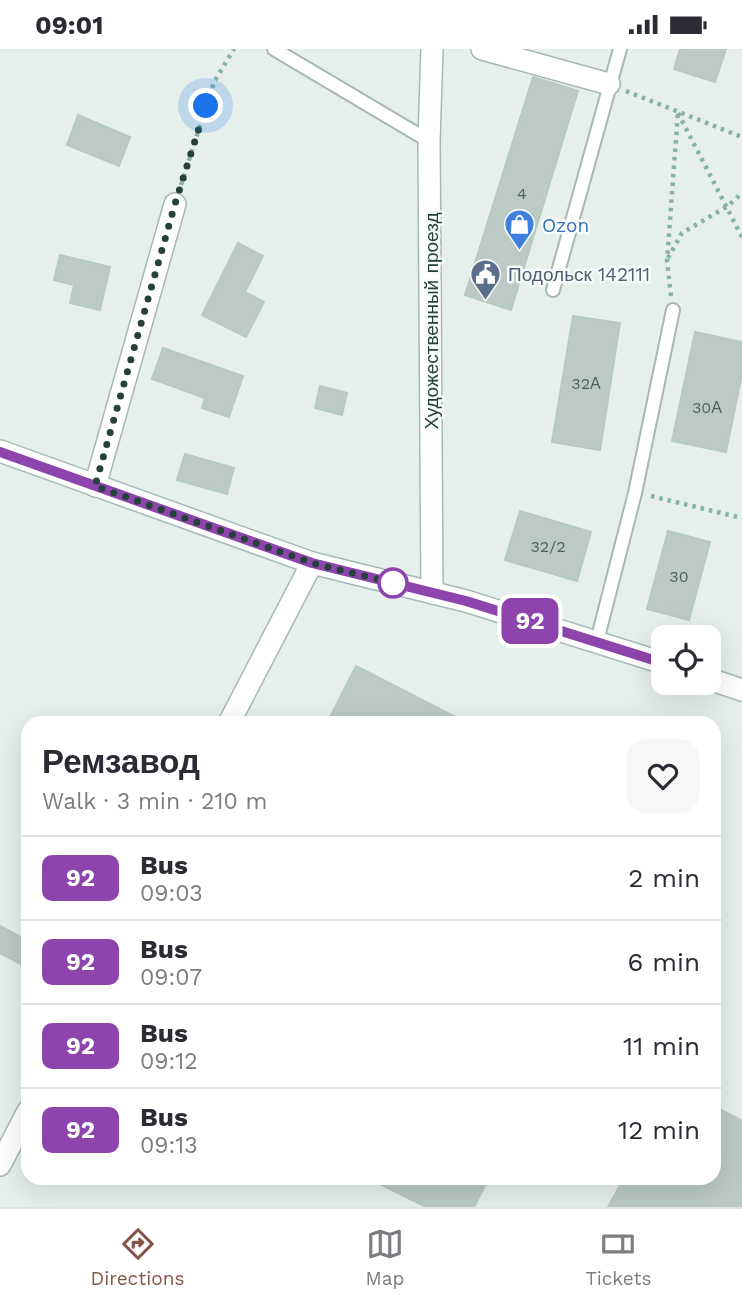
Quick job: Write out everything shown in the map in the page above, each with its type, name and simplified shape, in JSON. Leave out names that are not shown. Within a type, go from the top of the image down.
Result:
[{"type":"street","name":"Художественный проезд","points":[[432,49],[429,141],[432,593]]},
{"type":"street","points":[[482,49],[609,84]]},
{"type":"street","points":[[95,486],[175,204]]},
{"type":"street","points":[[0,451],[312,563],[432,593],[651,659]]},
{"type":"street","points":[[233,716],[312,563]]},
{"type":"street","points":[[721,682],[742,689]]},
{"type":"street","points":[[0,1165],[21,1124]]},
{"type":"lane","points":[[274,49],[429,141]]},
{"type":"lane","points":[[553,291],[620,49]]},
{"type":"lane","points":[[597,641],[635,493],[673,310]]},
{"type":"path","points":[[175,204],[214,82],[234,49]]},
{"type":"path","points":[[609,84],[742,137]]},
{"type":"path","points":[[678,112],[742,237]]},
{"type":"path","points":[[673,310],[667,261],[678,112]]},
{"type":"path","points":[[667,261],[682,233],[727,206],[742,193]]},
{"type":"path","points":[[635,493],[742,518]]},
{"type":"building","points":[[680,49],[726,49],[715,82],[674,69]]},
{"type":"building","points":[[533,77],[578,91],[511,310],[465,295]]},
{"type":"building","points":[[78,115],[130,137],[119,166],[67,145]]},
{"type":"building","points":[[238,243],[263,256],[245,292],[264,302],[246,337],[202,315]]},
{"type":"building","points":[[60,255],[110,267],[100,310],[70,303],[74,285],[54,280]]},
{"type":"building","points":[[573,316],[620,323],[600,450],[552,442]]},
{"type":"building","points":[[695,332],[742,342],[742,374],[726,452],[672,441]]},
{"type":"building","points":[[163,348],[243,376],[229,417],[202,408],[205,398],[152,379]]},
{"type":"building","points":[[320,386],[347,393],[342,415],[315,408]]},
{"type":"building","points":[[185,454],[234,468],[227,494],[177,480]]},
{"type":"building","points":[[520,511],[591,532],[577,581],[505,560]]},
{"type":"building","points":[[668,531],[710,542],[689,620],[647,609]]},
{"type":"building","points":[[356,666],[453,716],[331,716]]},
{"type":"building","points":[[0,926],[21,937],[21,964],[0,953]]},
{"type":"building","points":[[721,1110],[742,1121],[742,1207],[608,1207],[620,1185],[721,1185]]},
{"type":"building","points":[[382,1185],[485,1185],[474,1207],[426,1207]]},
{"type":"bus line","name":"92","points":[[0,452],[312,563],[466,601],[651,659]]},
{"type":"place","name":"Ozon","points":[[519,252]]},
{"type":"place","name":"Подольск 142111","points":[[485,301]]},
{"type":"route","points":[[206,106],[175,204],[95,486],[312,563],[393,583]]}]
